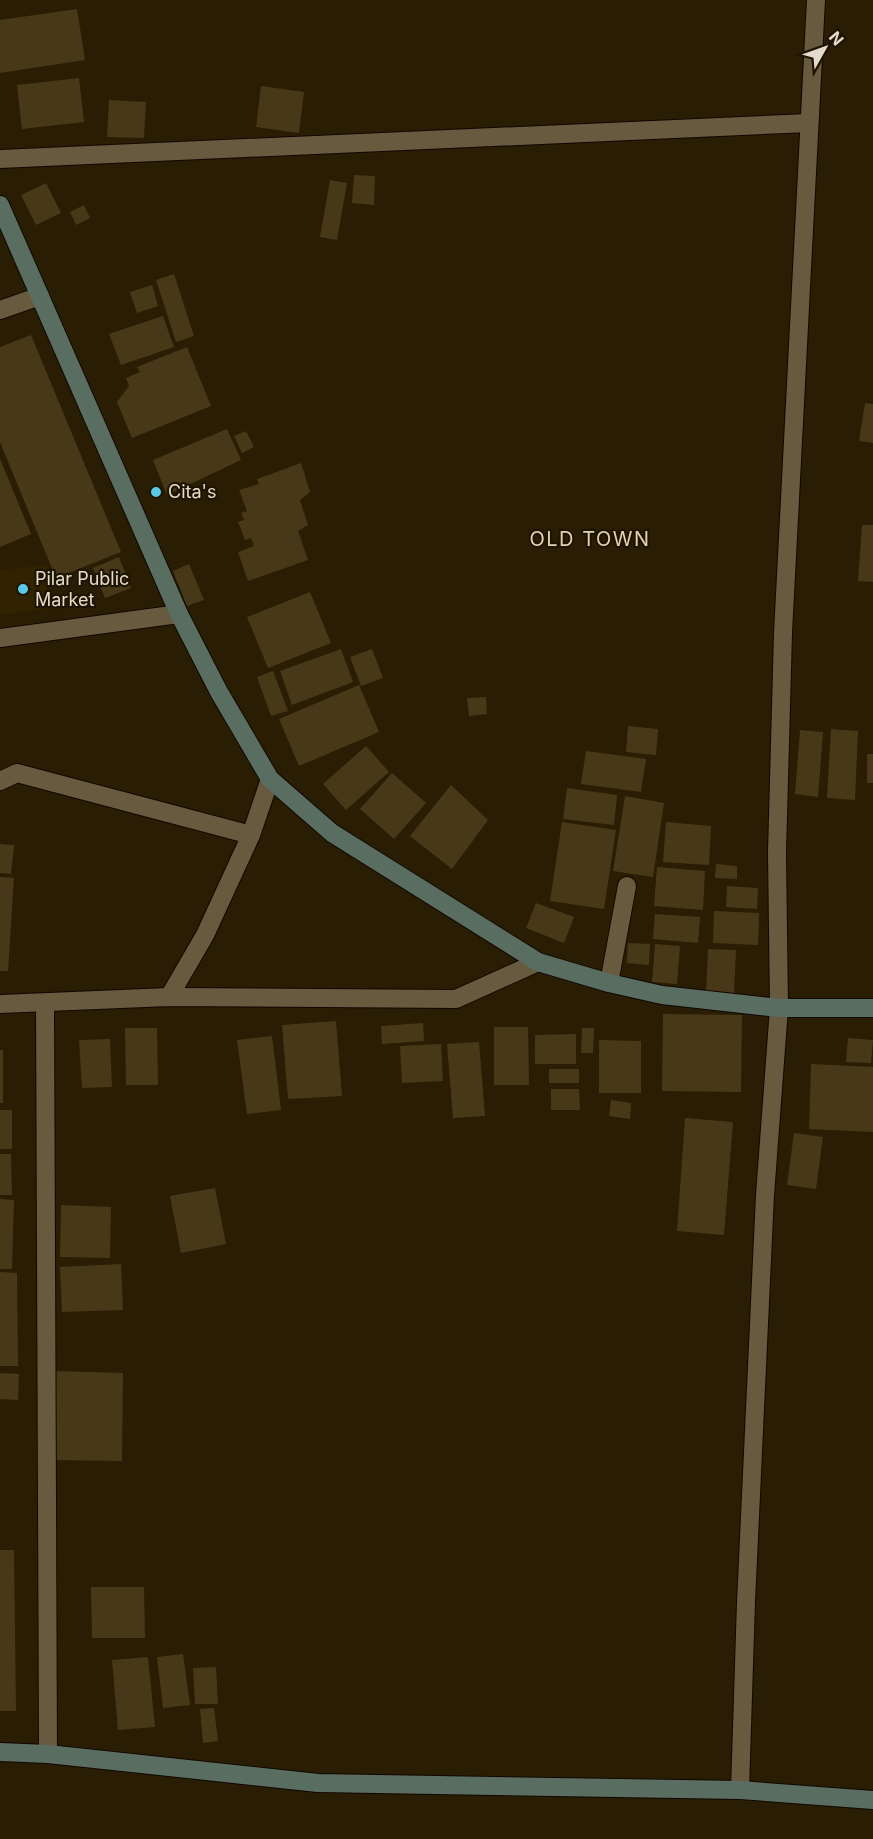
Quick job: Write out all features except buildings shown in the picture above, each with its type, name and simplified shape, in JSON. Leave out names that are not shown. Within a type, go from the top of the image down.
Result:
[{"type":"main road","points":[[0,205],[179,614],[219,692],[270,779],[332,833],[538,962],[609,983],[662,995],[779,1008],[873,1008]]},
{"type":"main road","points":[[0,1752],[48,1754],[318,1783],[740,1790],[873,1800]]},
{"type":"street","points":[[740,1790],[746,1591],[764,1206],[779,1008],[777,853],[783,633],[816,0]]},
{"type":"street","points":[[0,159],[809,123]]},
{"type":"street","points":[[0,310],[40,296]]},
{"type":"street","points":[[0,638],[179,614]]},
{"type":"street","points":[[0,781],[17,773],[251,835]]},
{"type":"street","points":[[169,997],[205,935],[251,835],[270,779]]},
{"type":"street","points":[[609,983],[627,886]]},
{"type":"street","points":[[0,1004],[169,997],[456,999],[538,962]]},
{"type":"street","points":[[45,1003],[48,1754]]},
{"type":"shaded area","name":"Pilar Public Market","points":[[47,565],[46,609],[0,615],[0,570]]},
{"type":"place","name":"Cita's","points":[[156,492]]},
{"type":"place","name":"Pilar Public Market","points":[[23,589]]},
{"type":"district","name":"OLD TOWN","points":[[590,539]]}]
